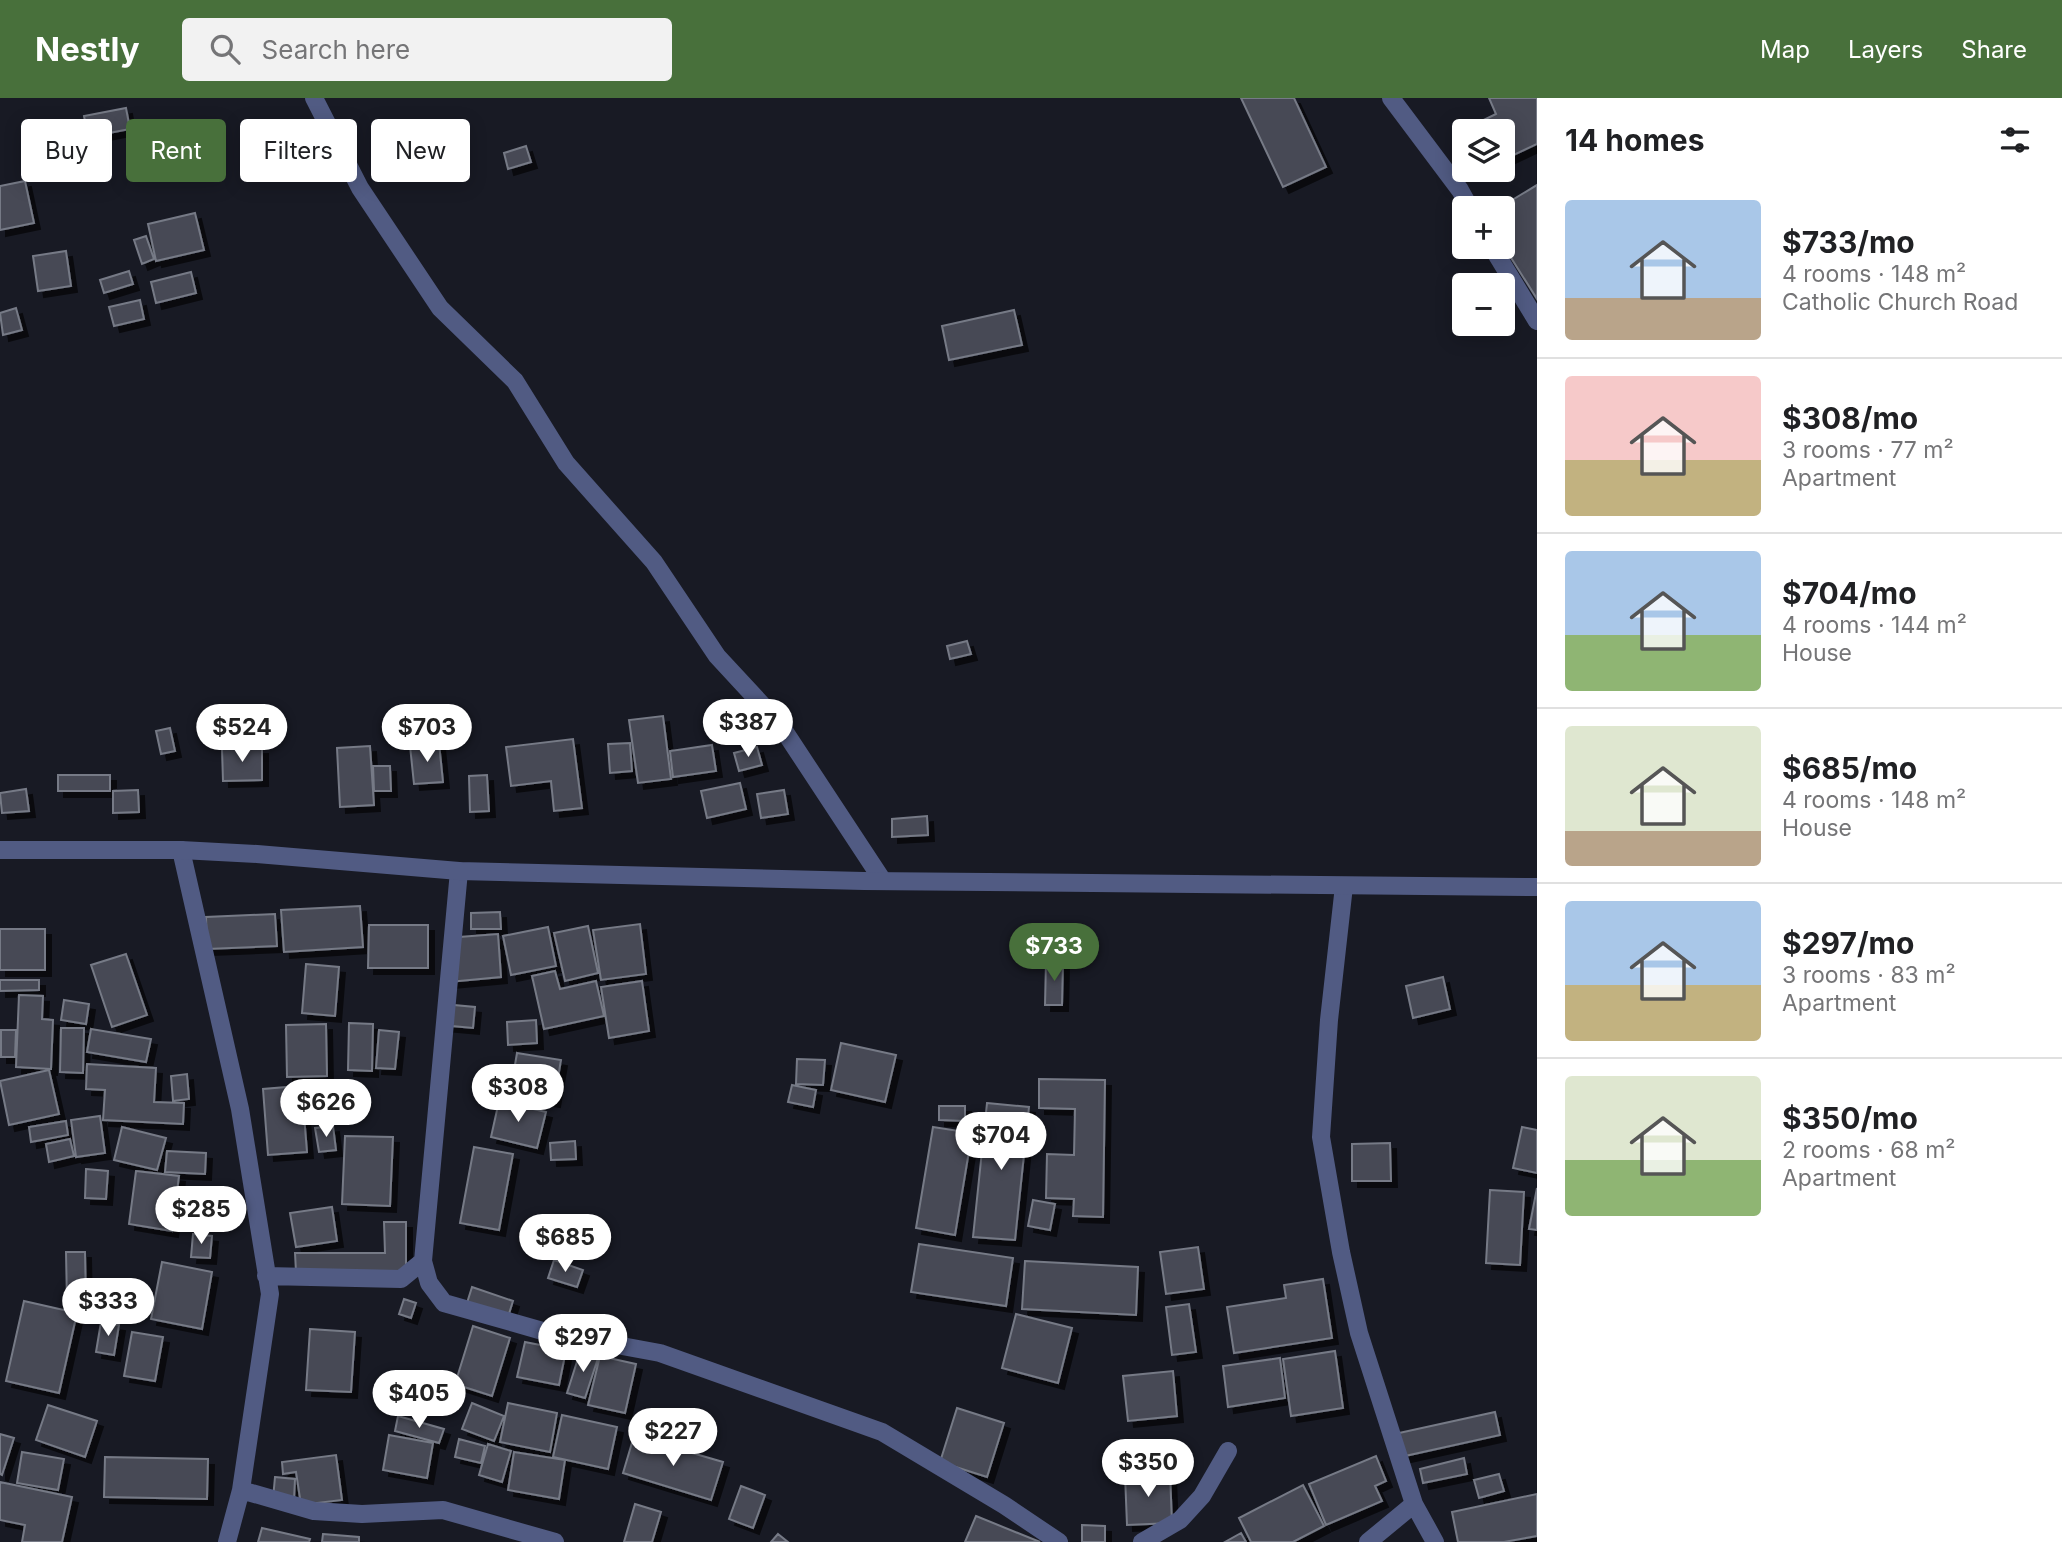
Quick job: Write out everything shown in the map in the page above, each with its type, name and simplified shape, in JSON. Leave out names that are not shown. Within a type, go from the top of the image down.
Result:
[{"type":"street","points":[[314,98],[360,188],[440,308],[515,381],[566,463],[654,562],[717,656],[779,723],[883,881]]},
{"type":"street","points":[[1391,98],[1463,196]]},
{"type":"street","points":[[1499,259],[1537,321]]},
{"type":"street","points":[[0,850],[181,850],[459,871],[883,881],[1537,887]]},
{"type":"street","points":[[181,850],[240,1109],[270,1294],[241,1490],[227,1542]]},
{"type":"street","points":[[459,871],[423,1261],[429,1283],[444,1303],[546,1332],[660,1353],[882,1432],[1004,1505],[1059,1542]]},
{"type":"street","points":[[1344,886],[1329,1020],[1321,1137],[1341,1252],[1359,1333],[1414,1504],[1434,1542]]},
{"type":"street","points":[[266,1276],[401,1279],[423,1261]]},
{"type":"street","points":[[1142,1542],[1180,1520],[1202,1496],[1228,1451]]},
{"type":"street","points":[[241,1490],[314,1511],[362,1514],[443,1510],[555,1542]]},
{"type":"street","points":[[1368,1542],[1414,1504]]},
{"type":"building","points":[[1241,98],[1294,98],[1326,167],[1283,187]]},
{"type":"building","points":[[1489,98],[1537,98],[1537,144],[1515,154],[1515,119],[1486,119],[1496,114]]},
{"type":"building","points":[[126,108],[128,119],[126,130],[112,132],[112,119],[85,119],[84,116]]},
{"type":"building","points":[[526,146],[531,162],[508,169],[504,153]]},
{"type":"building","points":[[25,182],[34,223],[0,230],[0,186]]},
{"type":"building","points":[[1537,185],[1537,299],[1512,259],[1515,259],[1515,198]]},
{"type":"building","points":[[195,213],[204,250],[156,261],[148,224]]},
{"type":"building","points":[[146,236],[154,259],[142,264],[134,240]]},
{"type":"building","points":[[66,251],[71,286],[38,291],[33,256]]},
{"type":"building","points":[[129,271],[133,284],[104,293],[100,280]]},
{"type":"building","points":[[191,272],[196,293],[156,303],[151,282]]},
{"type":"building","points":[[140,300],[144,319],[114,326],[109,307]]},
{"type":"building","points":[[16,308],[22,330],[3,335],[0,313]]},
{"type":"building","points":[[1014,310],[1022,345],[949,360],[942,326]]},
{"type":"building","points":[[967,641],[971,654],[950,659],[947,646]]},
{"type":"building","points":[[663,716],[671,779],[638,783],[629,720]]},
{"type":"building","points":[[170,728],[175,751],[161,754],[156,731]]},
{"type":"building","points":[[573,739],[582,808],[554,811],[551,781],[511,786],[506,747]]},
{"type":"building","points":[[439,743],[443,782],[414,784],[410,746]]},
{"type":"building","points":[[630,743],[632,771],[610,773],[608,744]]},
{"type":"building","points":[[712,745],[716,771],[673,777],[670,751]]},
{"type":"building","points":[[370,746],[374,805],[340,807],[337,748]]},
{"type":"building","points":[[757,747],[762,765],[739,771],[734,753]]},
{"type":"building","points":[[262,748],[262,780],[223,781],[222,749]]},
{"type":"building","points":[[373,766],[390,766],[391,791],[374,791]]},
{"type":"building","points":[[58,775],[110,775],[110,791],[58,791]]},
{"type":"building","points":[[487,775],[489,811],[470,812],[469,776]]},
{"type":"building","points":[[740,783],[746,809],[707,818],[701,791]]},
{"type":"building","points":[[26,789],[29,811],[2,813],[0,793]]},
{"type":"building","points":[[138,790],[139,812],[113,813],[113,791]]},
{"type":"building","points":[[784,790],[788,814],[761,818],[757,794]]},
{"type":"building","points":[[927,816],[928,835],[892,837],[892,819]]},
{"type":"building","points":[[360,906],[363,947],[284,952],[281,910]]},
{"type":"building","points":[[500,912],[501,929],[471,929],[471,913]]},
{"type":"building","points":[[275,914],[277,946],[207,949],[206,917]]},
{"type":"building","points":[[640,924],[646,974],[601,980],[593,930]]},
{"type":"building","points":[[369,925],[428,925],[428,968],[368,968]]},
{"type":"building","points":[[588,926],[598,973],[565,981],[554,933]]},
{"type":"building","points":[[548,927],[556,966],[511,975],[503,936]]},
{"type":"building","points":[[0,929],[45,929],[45,970],[0,970]]},
{"type":"building","points":[[1042,933],[1061,933],[1061,954],[1043,955]]},
{"type":"building","points":[[498,934],[501,977],[449,982],[446,938]]},
{"type":"building","points":[[126,954],[147,1015],[112,1027],[91,965]]},
{"type":"building","points":[[1046,961],[1063,962],[1062,1005],[1045,1005]]},
{"type":"building","points":[[306,964],[339,967],[335,1016],[302,1013]]},
{"type":"building","points":[[555,971],[560,989],[596,981],[604,1016],[544,1029],[532,976]]},
{"type":"building","points":[[1443,977],[1450,1009],[1413,1018],[1406,986]]},
{"type":"building","points":[[0,980],[39,980],[39,990],[0,991]]},
{"type":"building","points":[[642,981],[649,1031],[609,1038],[601,987]]},
{"type":"building","points":[[19,995],[43,996],[42,1019],[53,1020],[51,1069],[16,1067]]},
{"type":"building","points":[[64,1000],[89,1004],[86,1024],[61,1020]]},
{"type":"building","points":[[443,1004],[475,1007],[473,1028],[441,1025]]},
{"type":"building","points":[[536,1020],[537,1043],[508,1045],[507,1022]]},
{"type":"building","points":[[349,1023],[373,1024],[372,1071],[348,1070]]},
{"type":"building","points":[[326,1024],[327,1076],[287,1077],[286,1025]]},
{"type":"building","points":[[61,1028],[84,1028],[83,1073],[60,1072]]},
{"type":"building","points":[[91,1029],[151,1039],[146,1062],[87,1052]]},
{"type":"building","points":[[1,1030],[16,1030],[15,1057],[1,1057]]},
{"type":"building","points":[[379,1030],[399,1032],[395,1069],[376,1068]]},
{"type":"building","points":[[841,1043],[896,1055],[885,1102],[831,1090]]},
{"type":"building","points":[[517,1053],[561,1060],[554,1101],[510,1094]]},
{"type":"building","points":[[797,1059],[825,1060],[823,1085],[796,1084]]},
{"type":"building","points":[[87,1064],[156,1068],[154,1102],[184,1103],[183,1124],[103,1120],[105,1090],[86,1089]]},
{"type":"building","points":[[49,1070],[59,1114],[9,1125],[0,1081]]},
{"type":"building","points":[[187,1074],[189,1099],[173,1101],[171,1076]]},
{"type":"building","points":[[1039,1079],[1105,1080],[1103,1217],[1073,1216],[1074,1199],[1046,1198],[1047,1154],[1074,1155],[1075,1109],[1039,1108]]},
{"type":"building","points":[[346,1082],[348,1112],[304,1115],[307,1152],[268,1155],[263,1089]]},
{"type":"building","points":[[792,1085],[816,1090],[813,1107],[788,1102]]},
{"type":"building","points":[[499,1101],[546,1112],[537,1148],[491,1137]]},
{"type":"building","points":[[987,1103],[1029,1107],[1015,1240],[973,1237]]},
{"type":"building","points":[[939,1106],[965,1106],[965,1121],[939,1120]]},
{"type":"building","points":[[100,1116],[105,1153],[76,1157],[71,1120]]},
{"type":"building","points":[[66,1121],[68,1135],[31,1142],[29,1127]]},
{"type":"building","points":[[333,1126],[336,1150],[319,1152],[315,1128]]},
{"type":"building","points":[[122,1127],[166,1138],[157,1170],[114,1160]]},
{"type":"building","points":[[933,1127],[972,1133],[955,1235],[916,1228]]},
{"type":"building","points":[[1522,1127],[1537,1130],[1537,1173],[1513,1168]]},
{"type":"building","points":[[345,1136],[393,1137],[390,1206],[342,1204]]},
{"type":"building","points":[[70,1139],[74,1156],[49,1162],[46,1144]]},
{"type":"building","points":[[575,1141],[576,1159],[551,1160],[550,1143]]},
{"type":"building","points":[[1390,1143],[1391,1181],[1352,1181],[1352,1144]]},
{"type":"building","points":[[474,1147],[513,1154],[499,1230],[460,1223]]},
{"type":"building","points":[[167,1151],[206,1153],[205,1174],[165,1172]]},
{"type":"building","points":[[86,1169],[108,1171],[106,1199],[85,1198]]},
{"type":"building","points":[[136,1171],[179,1176],[172,1231],[129,1224]]},
{"type":"building","points":[[1537,1188],[1537,1230],[1529,1229]]},
{"type":"building","points":[[1490,1190],[1524,1192],[1520,1265],[1486,1263]]},
{"type":"building","points":[[1033,1200],[1055,1204],[1050,1230],[1028,1226]]},
{"type":"building","points":[[332,1207],[337,1241],[296,1247],[290,1213]]},
{"type":"building","points":[[384,1222],[406,1222],[406,1271],[296,1272],[295,1253],[385,1253]]},
{"type":"building","points":[[193,1234],[212,1236],[210,1258],[191,1257]]},
{"type":"building","points":[[919,1244],[1013,1258],[1006,1306],[911,1292]]},
{"type":"building","points":[[1198,1247],[1204,1289],[1166,1294],[1160,1252]]},
{"type":"building","points":[[66,1252],[85,1252],[86,1303],[67,1303]]},
{"type":"building","points":[[554,1260],[583,1270],[577,1287],[548,1278]]},
{"type":"building","points":[[1025,1261],[1138,1267],[1136,1315],[1022,1309]]},
{"type":"building","points":[[162,1262],[212,1272],[202,1329],[151,1319]]},
{"type":"building","points":[[1323,1279],[1332,1338],[1234,1353],[1227,1307],[1286,1298],[1284,1285]]},
{"type":"building","points":[[88,1280],[108,1281],[105,1318],[85,1316]]},
{"type":"building","points":[[472,1287],[513,1301],[507,1320],[466,1306]]},
{"type":"building","points":[[404,1299],[416,1303],[411,1318],[399,1314]]},
{"type":"building","points":[[24,1301],[77,1313],[59,1393],[6,1381]]},
{"type":"building","points":[[1189,1304],[1196,1352],[1172,1355],[1166,1307]]},
{"type":"building","points":[[1016,1314],[1072,1328],[1058,1383],[1002,1368]]},
{"type":"building","points":[[101,1322],[119,1325],[114,1355],[96,1352]]},
{"type":"building","points":[[473,1326],[510,1338],[492,1396],[455,1384]]},
{"type":"building","points":[[310,1329],[355,1332],[351,1392],[306,1390]]},
{"type":"building","points":[[132,1332],[163,1337],[155,1381],[124,1376]]},
{"type":"building","points":[[525,1342],[566,1350],[559,1385],[517,1377]]},
{"type":"building","points":[[581,1349],[599,1355],[585,1398],[567,1393]]},
{"type":"building","points":[[1335,1351],[1343,1408],[1291,1416],[1283,1359]]},
{"type":"building","points":[[600,1356],[636,1364],[625,1413],[588,1405]]},
{"type":"building","points":[[1280,1358],[1285,1398],[1228,1407],[1223,1366]]},
{"type":"building","points":[[1173,1371],[1177,1416],[1128,1421],[1123,1376]]},
{"type":"building","points":[[472,1403],[504,1416],[494,1441],[462,1429]]},
{"type":"building","points":[[508,1403],[557,1413],[550,1452],[500,1442]]},
{"type":"building","points":[[48,1405],[97,1421],[85,1457],[36,1440]]},
{"type":"building","points":[[957,1408],[1004,1423],[987,1477],[940,1462]]},
{"type":"building","points":[[1495,1412],[1500,1435],[1405,1456],[1399,1433]]},
{"type":"building","points":[[562,1415],[617,1427],[608,1469],[553,1457]]},
{"type":"building","points":[[398,1416],[444,1429],[439,1443],[395,1431]]},
{"type":"building","points":[[0,1434],[14,1438],[2,1475],[0,1474]]},
{"type":"building","points":[[389,1435],[433,1443],[427,1478],[383,1470]]},
{"type":"building","points":[[634,1436],[723,1462],[711,1500],[623,1473]]},
{"type":"building","points":[[459,1439],[485,1446],[481,1463],[455,1457]]},
{"type":"building","points":[[488,1444],[511,1451],[502,1482],[479,1475]]},
{"type":"building","points":[[22,1452],[64,1459],[58,1490],[17,1483]]},
{"type":"building","points":[[514,1452],[565,1460],[559,1499],[508,1490]]},
{"type":"building","points":[[336,1455],[342,1500],[301,1505],[296,1472],[283,1474],[282,1462]]},
{"type":"building","points":[[1376,1456],[1386,1481],[1375,1486],[1382,1501],[1326,1525],[1309,1484]]},
{"type":"building","points":[[105,1457],[208,1459],[207,1499],[104,1497]]},
{"type":"building","points":[[1464,1458],[1467,1474],[1423,1483],[1420,1469]]},
{"type":"building","points":[[1170,1473],[1172,1523],[1127,1525],[1125,1475]]},
{"type":"building","points":[[1499,1474],[1504,1491],[1479,1498],[1474,1480]]},
{"type":"building","points":[[275,1477],[295,1479],[294,1500],[273,1499]]},
{"type":"building","points":[[0,1482],[72,1497],[62,1542],[22,1542],[25,1525],[0,1520]]},
{"type":"building","points":[[1303,1485],[1324,1526],[1293,1542],[1251,1542],[1239,1518]]},
{"type":"building","points":[[741,1486],[765,1495],[753,1528],[729,1519]]},
{"type":"building","points":[[1537,1494],[1537,1536],[1504,1542],[1458,1542],[1452,1512]]},
{"type":"building","points":[[635,1504],[661,1512],[652,1542],[624,1542]]},
{"type":"building","points":[[976,1516],[1040,1542],[965,1542]]},
{"type":"building","points":[[1082,1525],[1105,1526],[1105,1542],[1082,1542]]},
{"type":"building","points":[[262,1528],[310,1539],[309,1542],[258,1542]]},
{"type":"building","points":[[1241,1533],[1246,1542],[1225,1542]]},
{"type":"building","points":[[323,1534],[359,1537],[359,1542],[322,1542]]},
{"type":"building","points":[[778,1534],[788,1542],[771,1542]]}]
